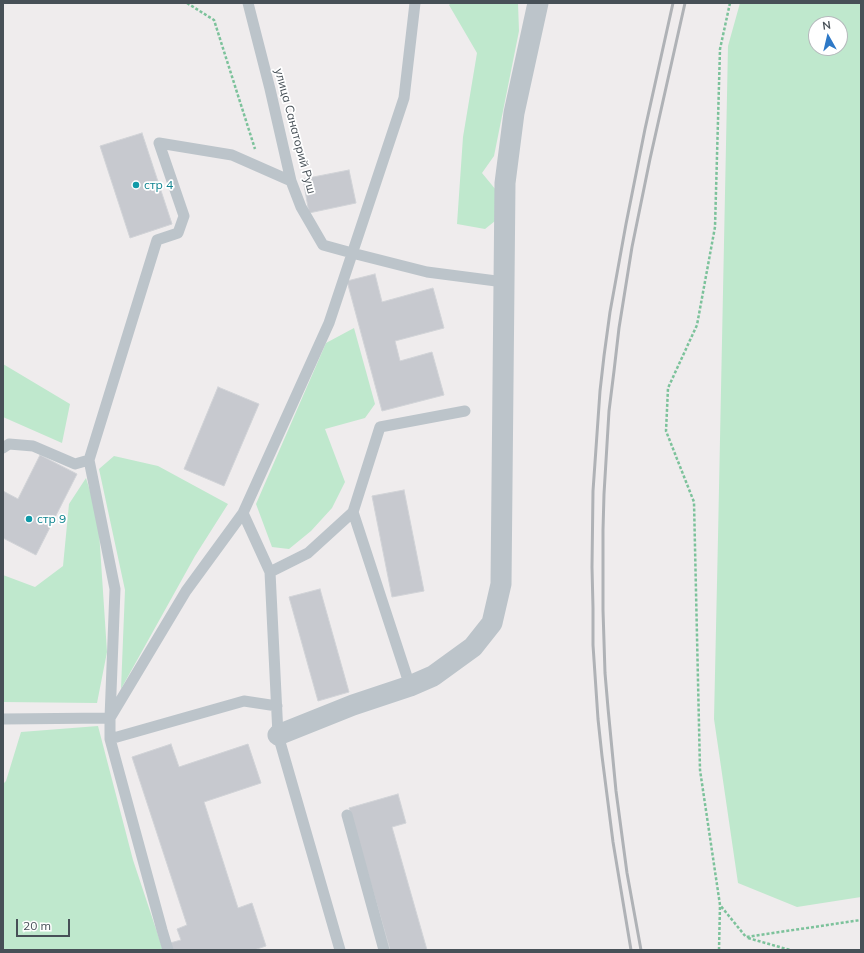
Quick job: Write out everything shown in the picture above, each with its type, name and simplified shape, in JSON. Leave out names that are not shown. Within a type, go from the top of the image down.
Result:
[{"type":"street","points":[[278,735],[353,705],[410,686],[433,676],[472,647],[492,623],[501,584],[505,183],[514,113],[538,3]]},
{"type":"lane","name":"улица Санаторий Руш","points":[[248,3],[291,181],[301,207],[323,245],[427,272],[504,282]]},
{"type":"lane","points":[[110,718],[186,591],[243,513],[329,323],[404,98],[415,3]]},
{"type":"lane","points":[[168,950],[110,739],[116,589],[89,460],[157,240],[178,233],[184,216],[159,143],[232,154],[291,181]]},
{"type":"lane","points":[[270,572],[308,553],[354,512],[380,427],[465,411]]},
{"type":"lane","points":[[3,448],[9,444],[33,446],[74,464],[89,460]]},
{"type":"lane","points":[[354,512],[410,686]]},
{"type":"lane","points":[[243,513],[270,572],[278,735],[340,950]]},
{"type":"lane","points":[[110,739],[244,701],[277,706]]},
{"type":"lane","points":[[3,719],[110,718]]},
{"type":"lane","points":[[347,815],[384,950]]},
{"type":"path","points":[[188,3],[214,20],[260,167]]},
{"type":"path","points":[[719,950],[720,905],[700,770],[694,502],[666,431],[668,388],[697,325],[715,227],[720,49],[730,3]]},
{"type":"path","points":[[720,905],[746,937],[790,950]]},
{"type":"path","points":[[746,937],[861,920]]},
{"type":"green space","points":[[451,3],[518,3],[519,31],[494,156],[482,173],[496,190],[500,217],[485,229],[457,224],[463,137],[477,53],[449,5]]},
{"type":"green space","points":[[740,3],[861,3],[861,897],[797,907],[738,883],[714,719],[728,46]]},
{"type":"green space","points":[[354,328],[375,404],[365,418],[325,429],[345,482],[332,508],[311,531],[289,549],[272,547],[256,504],[326,343]]},
{"type":"green space","points":[[3,364],[70,404],[62,443],[3,417]]},
{"type":"green space","points":[[114,456],[158,466],[228,504],[195,556],[121,689],[125,590],[99,469]]},
{"type":"green space","points":[[86,478],[98,516],[107,652],[97,703],[3,702],[3,575],[35,587],[63,566],[69,504]]},
{"type":"green space","points":[[98,726],[133,860],[163,950],[3,950],[3,784],[6,781],[21,732]]},
{"type":"building","name":"стр 4","points":[[142,133],[172,224],[130,238],[100,146]]},
{"type":"building","points":[[349,170],[356,203],[309,213],[303,179]]},
{"type":"building","points":[[375,274],[382,302],[433,288],[444,328],[395,341],[400,361],[432,352],[444,395],[382,411],[347,281]]},
{"type":"building","points":[[218,387],[259,404],[224,486],[184,469]]},
{"type":"building","name":"стр 9","points":[[40,455],[77,474],[36,555],[3,538],[3,491],[18,499]]},
{"type":"building","points":[[404,490],[424,591],[392,597],[372,496]]},
{"type":"building","points":[[320,589],[349,692],[318,701],[289,597]]},
{"type":"building","points":[[171,744],[179,767],[248,744],[261,783],[204,802],[238,908],[252,903],[266,946],[254,950],[172,950],[170,943],[181,940],[177,929],[187,925],[132,757]]},
{"type":"building","points":[[398,794],[406,823],[392,827],[427,950],[390,950],[349,808]]},
{"type":"railway","points":[[631,950],[613,842],[598,719],[593,645],[593,491],[600,391],[610,312],[645,129],[673,3]]},
{"type":"railway","points":[[641,950],[627,873],[616,791],[605,673],[603,610],[604,494],[609,411],[619,328],[632,247],[685,3]]},
{"type":"place","name":"стр 4","points":[[136,185]]},
{"type":"place","name":"стр 9","points":[[29,519]]}]
